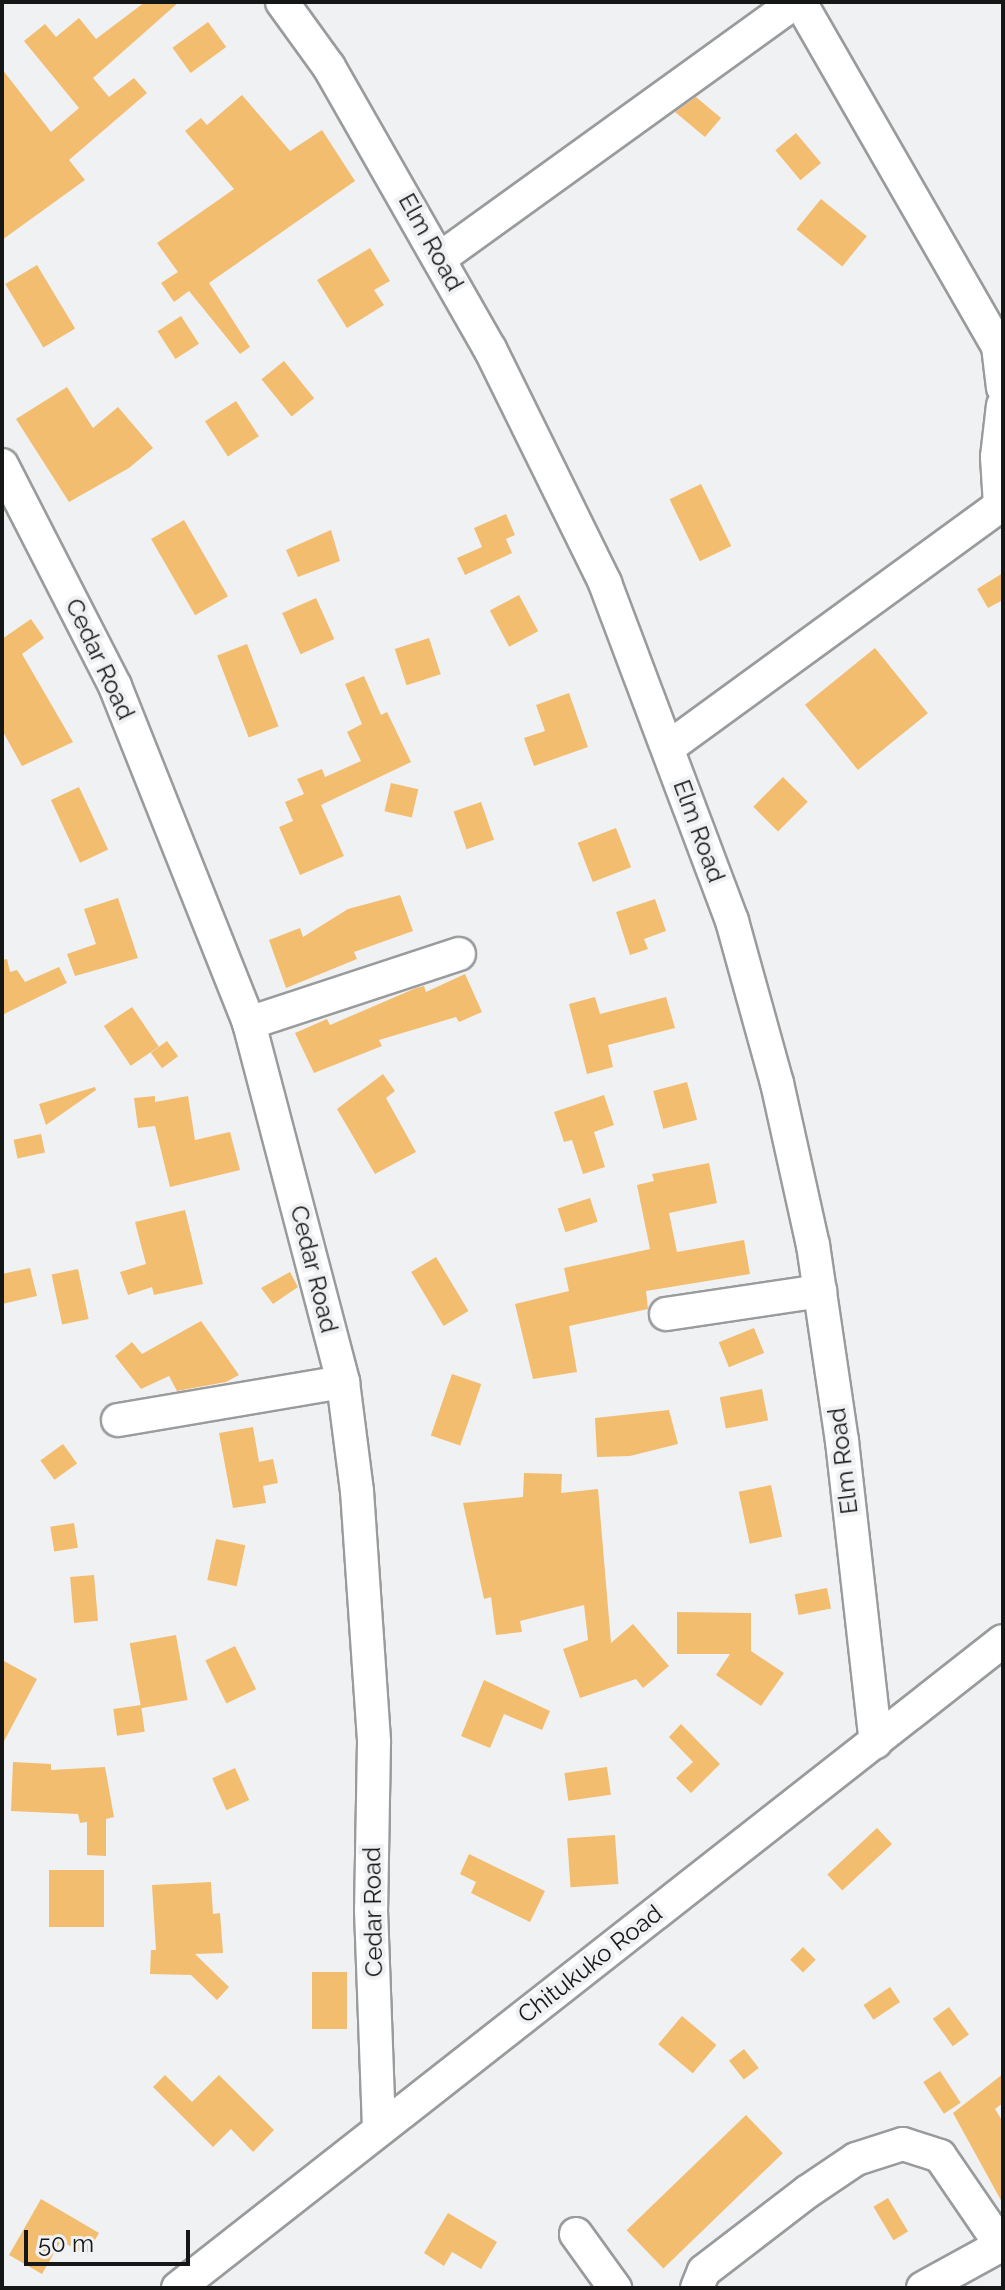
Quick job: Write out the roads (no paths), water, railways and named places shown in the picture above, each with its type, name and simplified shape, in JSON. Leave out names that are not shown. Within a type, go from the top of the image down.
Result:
[{"type":"street","name":"Elm Road","points":[[282,2],[329,67],[490,349],[605,583],[732,921],[773,1069],[820,1291],[876,1742]]},
{"type":"street","points":[[439,259],[798,2],[998,346],[1003,388]]},
{"type":"street","points":[[669,747],[1001,504],[997,457],[1003,405]]},
{"type":"street","name":"Cedar Road","points":[[2,465],[115,686],[249,1023],[343,1382],[357,1491],[374,1742],[371,1910],[379,2129]]},
{"type":"street","points":[[249,1023],[459,954]]},
{"type":"street","points":[[666,1314],[820,1291]]},
{"type":"street","points":[[118,1420],[343,1382]]},
{"type":"street","name":"Chitukuko Road","points":[[178,2288],[1003,1641]]},
{"type":"street","points":[[697,2288],[704,2271],[807,2192],[856,2159],[903,2144],[940,2156],[1002,2244],[923,2288]]},
{"type":"street","points":[[576,2234],[615,2288]]}]
